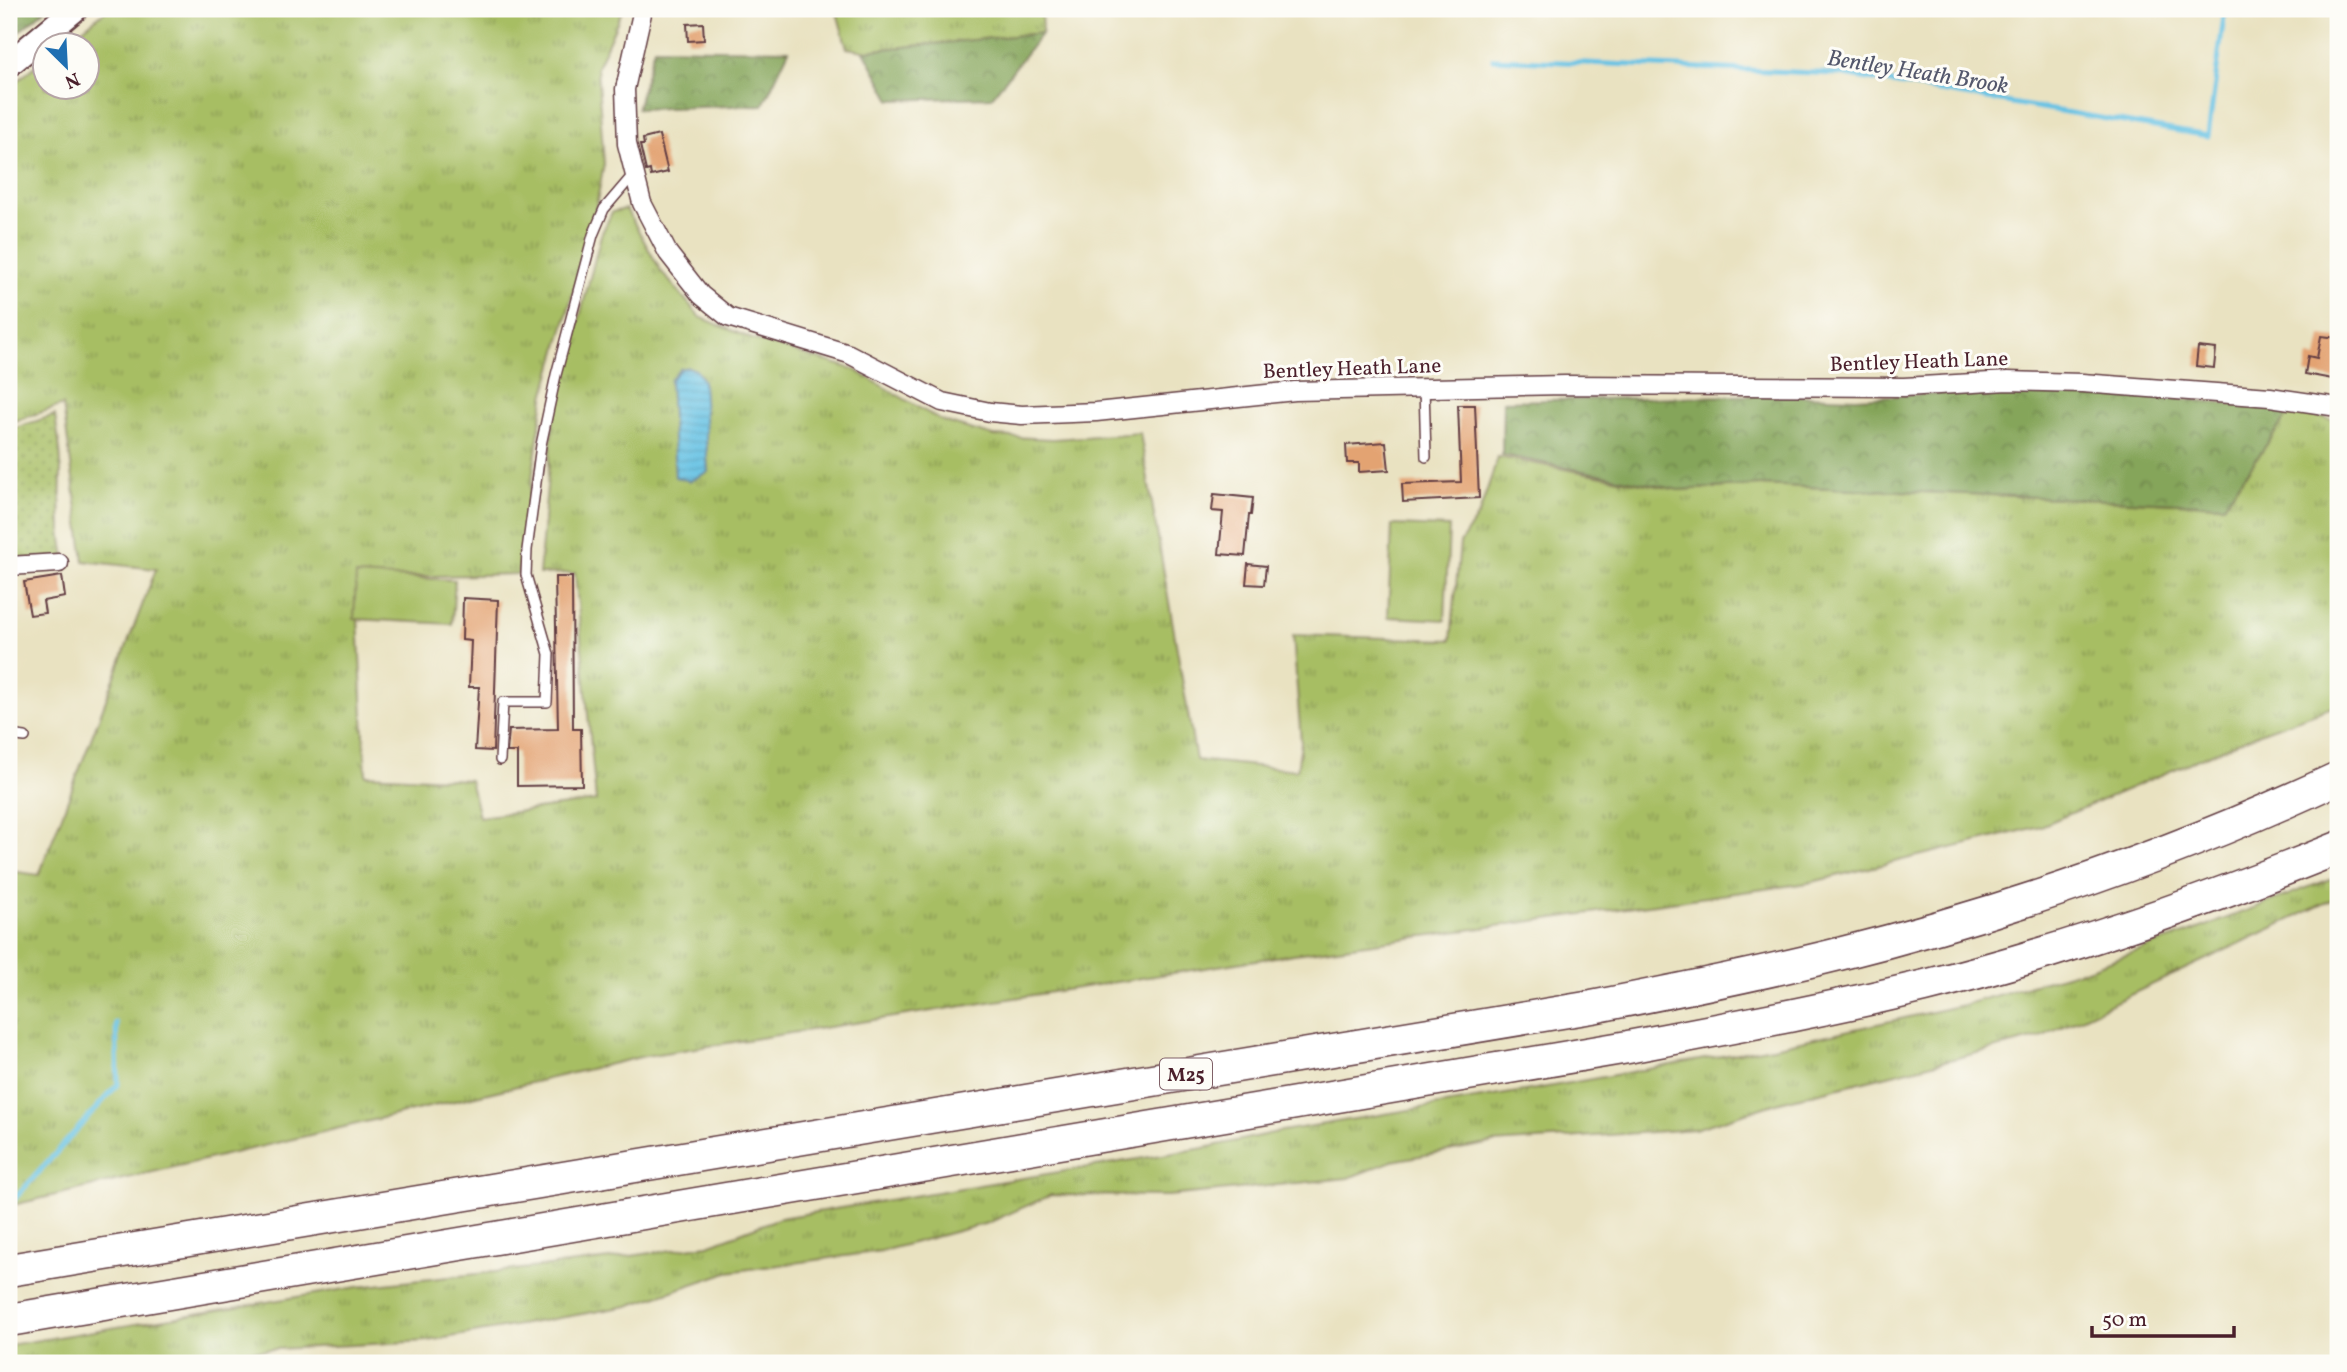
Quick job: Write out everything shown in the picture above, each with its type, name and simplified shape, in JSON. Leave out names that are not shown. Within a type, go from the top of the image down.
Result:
[{"type":"highway","name":"M25","points":[[9,1270],[1592,1007],[1711,983],[1836,954],[2028,899],[2227,826],[2338,778]]},
{"type":"highway","name":"M25","points":[[9,1320],[1628,1047],[1826,1009],[1928,985],[2062,947],[2165,914],[2338,848]]},
{"type":"street","points":[[9,64],[75,9]]},
{"type":"street","name":"Bentley Heath Lane","points":[[643,9],[625,89],[627,144],[642,204],[668,253],[701,295],[728,317],[867,361],[922,393],[959,407],[1021,415],[1072,413],[1295,391],[1579,385],[1904,387],[2008,381],[2082,383],[2270,397],[2338,407]]},
{"type":"street","points":[[9,566],[60,563]]},
{"type":"lane","points":[[500,760],[503,702],[547,702],[549,653],[526,575],[541,445],[593,235],[604,209],[634,174]]},
{"type":"lane","points":[[1424,387],[1426,457]]},
{"type":"lane","points":[[9,735],[25,737]]},
{"type":"green space","points":[[9,9],[46,9],[9,40]]},
{"type":"green space","points":[[108,9],[623,9],[597,67],[604,164],[594,217],[544,397],[518,574],[356,578],[366,775],[470,780],[479,817],[596,801],[575,573],[539,574],[553,421],[601,235],[612,212],[626,209],[661,271],[700,317],[752,339],[853,369],[942,421],[994,436],[1053,439],[1140,433],[1196,760],[1297,770],[1301,743],[1293,635],[1451,640],[1460,543],[1479,514],[1498,457],[1679,490],[1760,485],[2224,505],[2291,410],[2338,421],[2338,705],[2262,732],[2041,826],[1808,883],[1294,954],[645,1056],[9,1206],[9,871],[39,875],[156,569],[84,561],[63,405],[9,423],[9,88],[32,69],[32,102],[102,102],[102,32],[79,32]]},
{"type":"green space","points":[[836,9],[1041,9],[1042,33],[864,51],[847,48]]},
{"type":"green space","points":[[1042,33],[992,97],[891,100],[864,51]]},
{"type":"green space","points":[[654,48],[789,50],[763,105],[637,109]]},
{"type":"green space","points":[[2002,390],[2154,396],[2291,410],[2224,505],[1760,485],[1679,490],[1502,455],[1503,401],[1778,395],[1856,398]]},
{"type":"green space","points":[[55,415],[61,460],[61,522],[65,556],[9,560],[9,430]]},
{"type":"green space","points":[[1392,525],[1449,527],[1445,620],[1388,617]]},
{"type":"green space","points":[[356,575],[455,580],[452,624],[354,619]]},
{"type":"green space","points":[[2338,876],[2338,897],[2041,1037],[1780,1102],[1695,1129],[1493,1143],[1392,1161],[1348,1178],[1168,1196],[1051,1195],[988,1223],[882,1251],[728,1272],[628,1306],[428,1341],[9,1363],[9,1345],[357,1287],[595,1261],[708,1245],[780,1218],[1204,1148],[1282,1131],[1778,1046],[1963,1005],[2093,967]]},
{"type":"water","points":[[688,367],[696,370],[703,381],[708,472],[690,481],[675,477],[670,380],[680,369]]},
{"type":"building","points":[[703,23],[704,40],[688,41],[687,24]]},
{"type":"building","points":[[659,135],[668,172],[651,176],[650,170],[646,171],[640,145],[644,145],[643,139]]},
{"type":"building","points":[[2321,336],[2338,338],[2338,380],[2305,374],[2308,356],[2317,358]]},
{"type":"building","points":[[2198,347],[2216,349],[2214,368],[2196,366]]},
{"type":"building","points":[[1458,405],[1475,405],[1479,498],[1403,502],[1402,484],[1461,482]]},
{"type":"building","points":[[1386,442],[1389,470],[1359,472],[1359,463],[1347,463],[1346,445]]},
{"type":"building","points":[[1214,494],[1253,498],[1245,556],[1219,554],[1223,512],[1212,511]]},
{"type":"building","points":[[1248,564],[1266,566],[1264,585],[1246,584]]},
{"type":"building","points":[[62,576],[65,597],[43,601],[45,613],[30,615],[24,582]]},
{"type":"building","points":[[555,577],[572,577],[573,729],[581,729],[582,785],[517,786],[517,752],[507,752],[509,730],[558,729]]},
{"type":"building","points":[[463,598],[498,600],[493,751],[475,750],[479,687],[469,687],[471,641],[462,640]]},
{"type":"waterway","name":"Bentley Heath Brook","points":[[1493,59],[1839,74],[2208,136],[2225,9]]},
{"type":"waterway","points":[[9,1205],[118,1084],[116,1023]]}]
